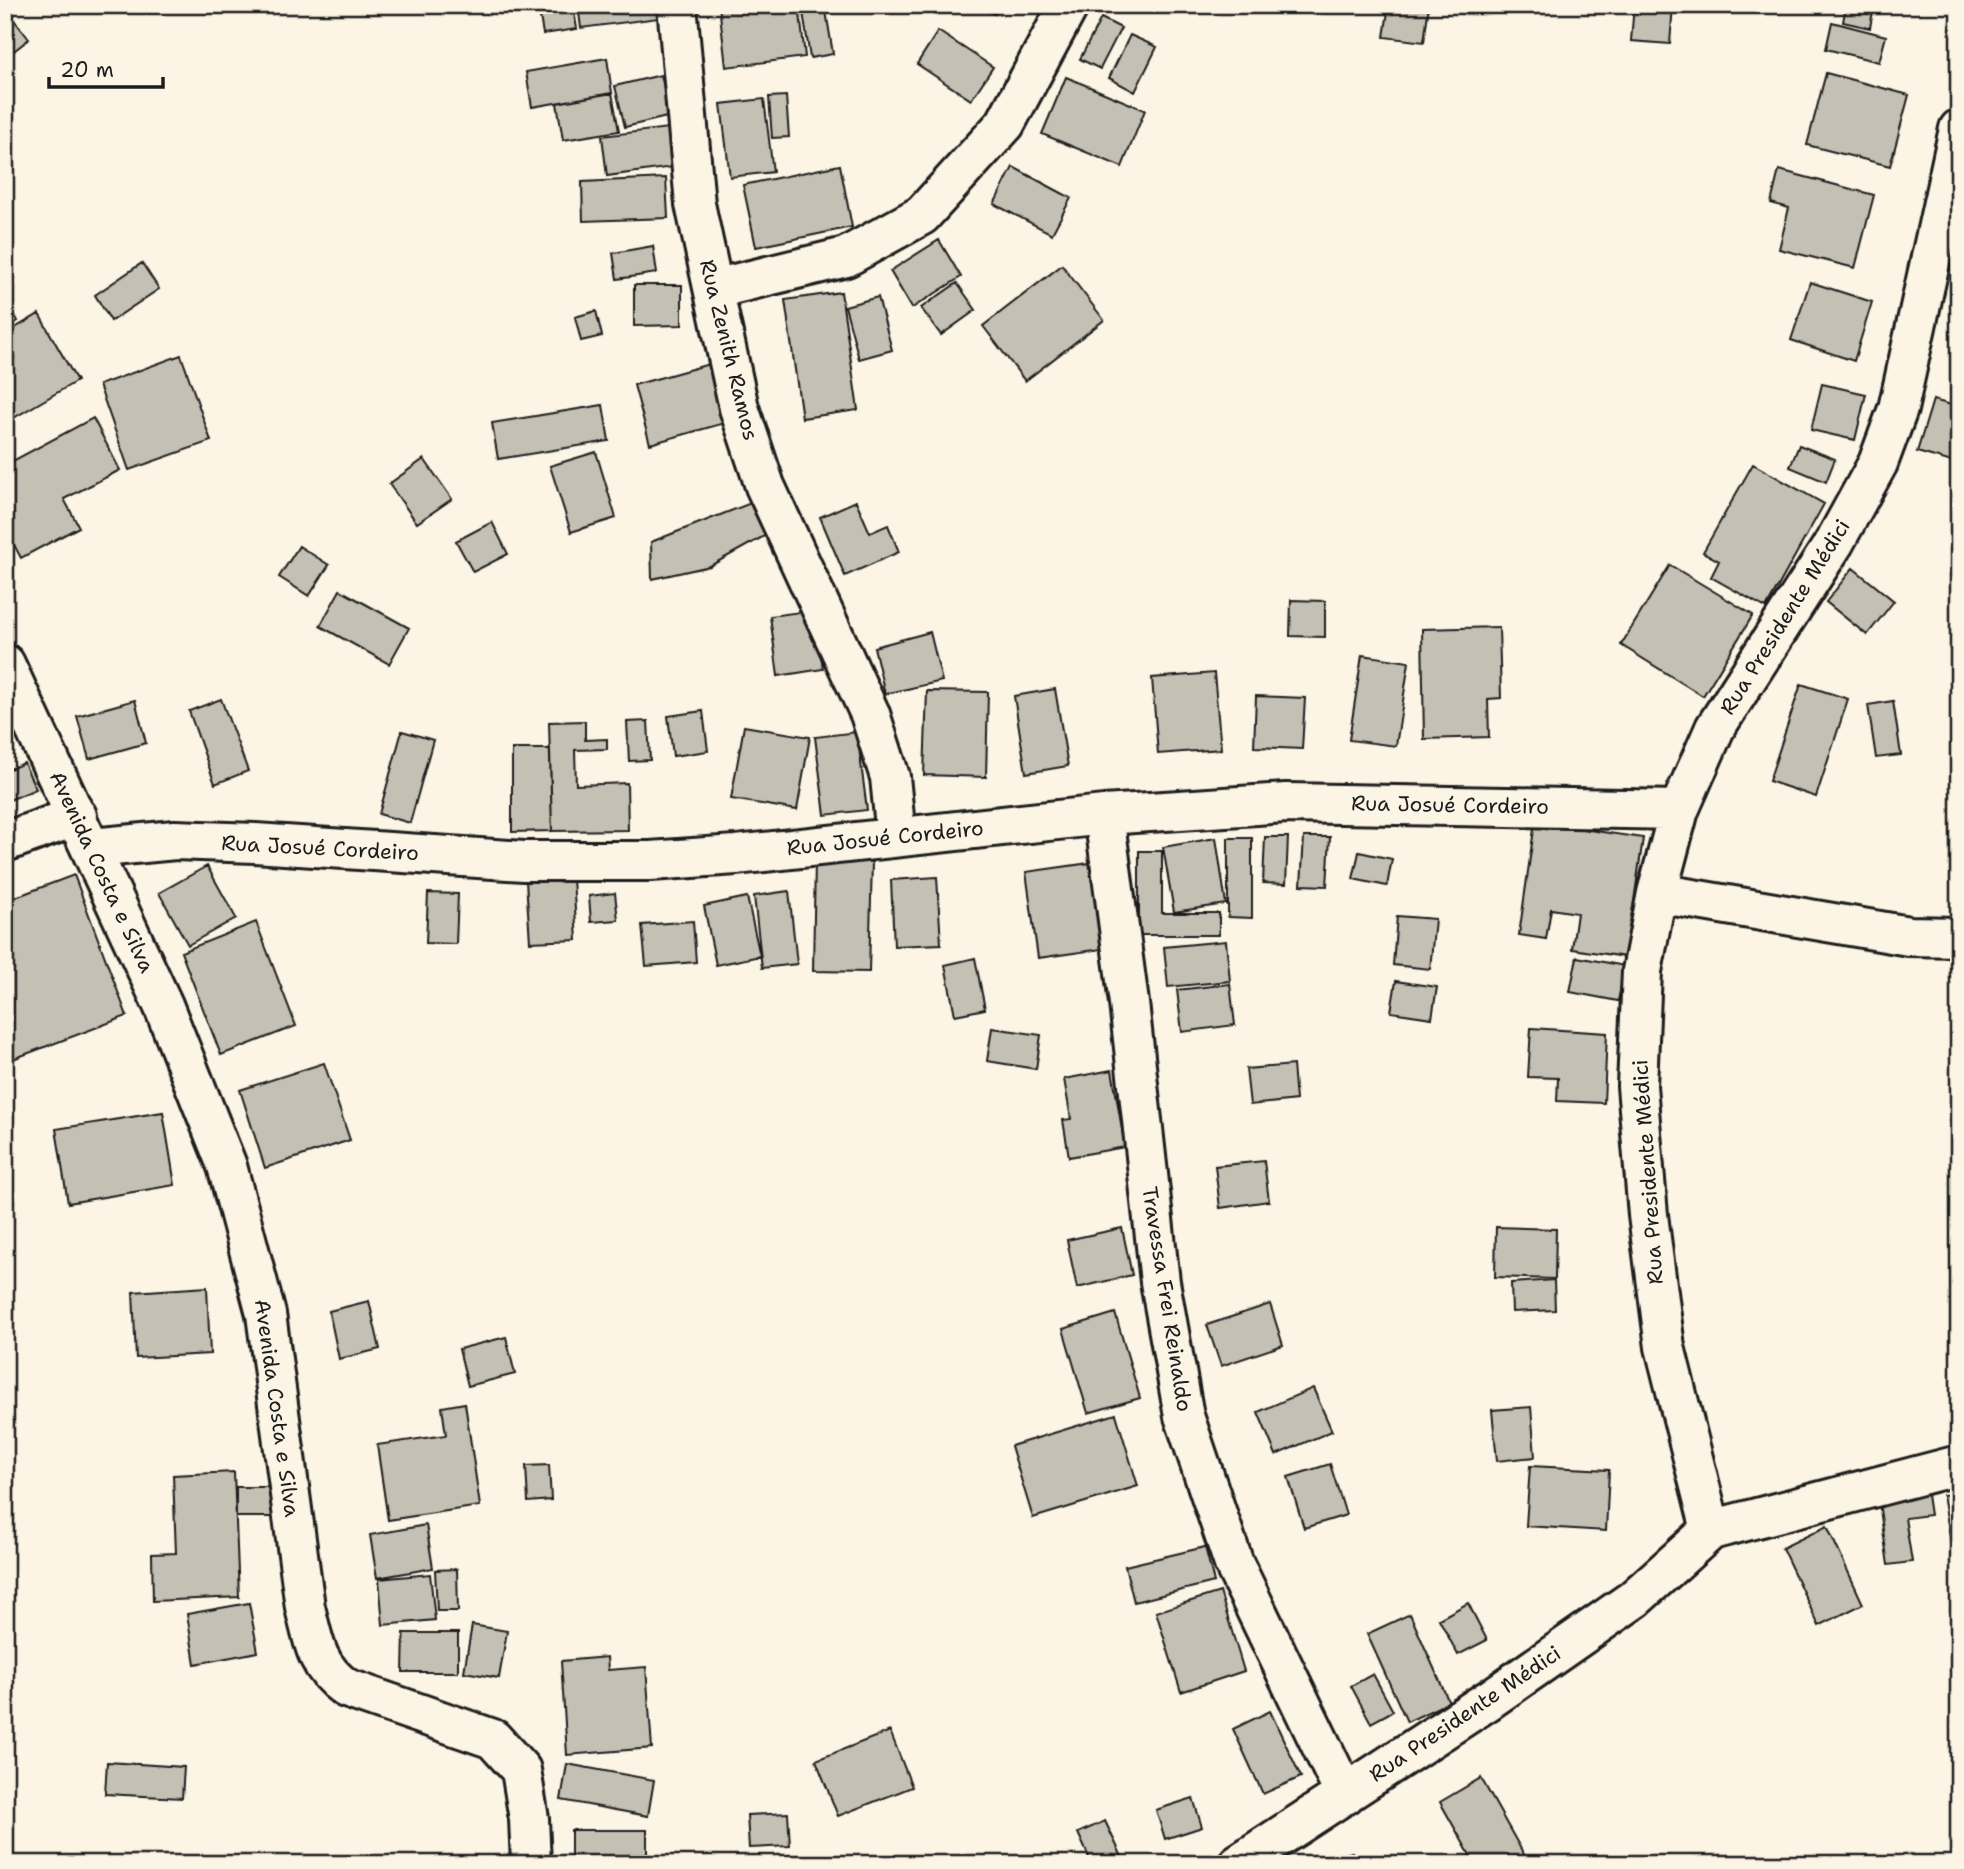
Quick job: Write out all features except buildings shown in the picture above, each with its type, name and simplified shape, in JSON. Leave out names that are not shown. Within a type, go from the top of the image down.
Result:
[{"type":"street","name":"Rua Zenith Ramos","points":[[677,5],[695,204],[739,408],[765,486],[870,714],[890,777],[897,837]]},
{"type":"street","points":[[714,289],[846,257],[922,215],[1005,124],[1069,5]]},
{"type":"street","name":"Rua Presidente Médici","points":[[1238,1864],[1489,1700],[1634,1599],[1711,1530],[1665,1347],[1648,1215],[1637,1086],[1642,971],[1657,893],[1679,810],[1715,728],[1834,543],[1878,463],[1898,409],[1959,129]]},
{"type":"street","name":"Avenida Costa e Silva","points":[[5,664],[163,1004],[227,1166],[266,1314],[305,1607],[316,1651],[330,1677],[346,1688],[494,1739],[521,1770],[529,1819],[531,1864]]},
{"type":"street","name":"Rua Josué Cordeiro","points":[[5,842],[84,832],[524,861],[638,861],[736,855],[1104,815],[1286,803],[1679,810]]},
{"type":"street","name":"Travessa Frei Reinaldo","points":[[1104,815],[1129,1003],[1160,1282],[1184,1416],[1234,1564],[1345,1795]]},
{"type":"street","points":[[1657,893],[1909,936],[1959,937]]},
{"type":"street","points":[[1711,1530],[1959,1465]]}]
